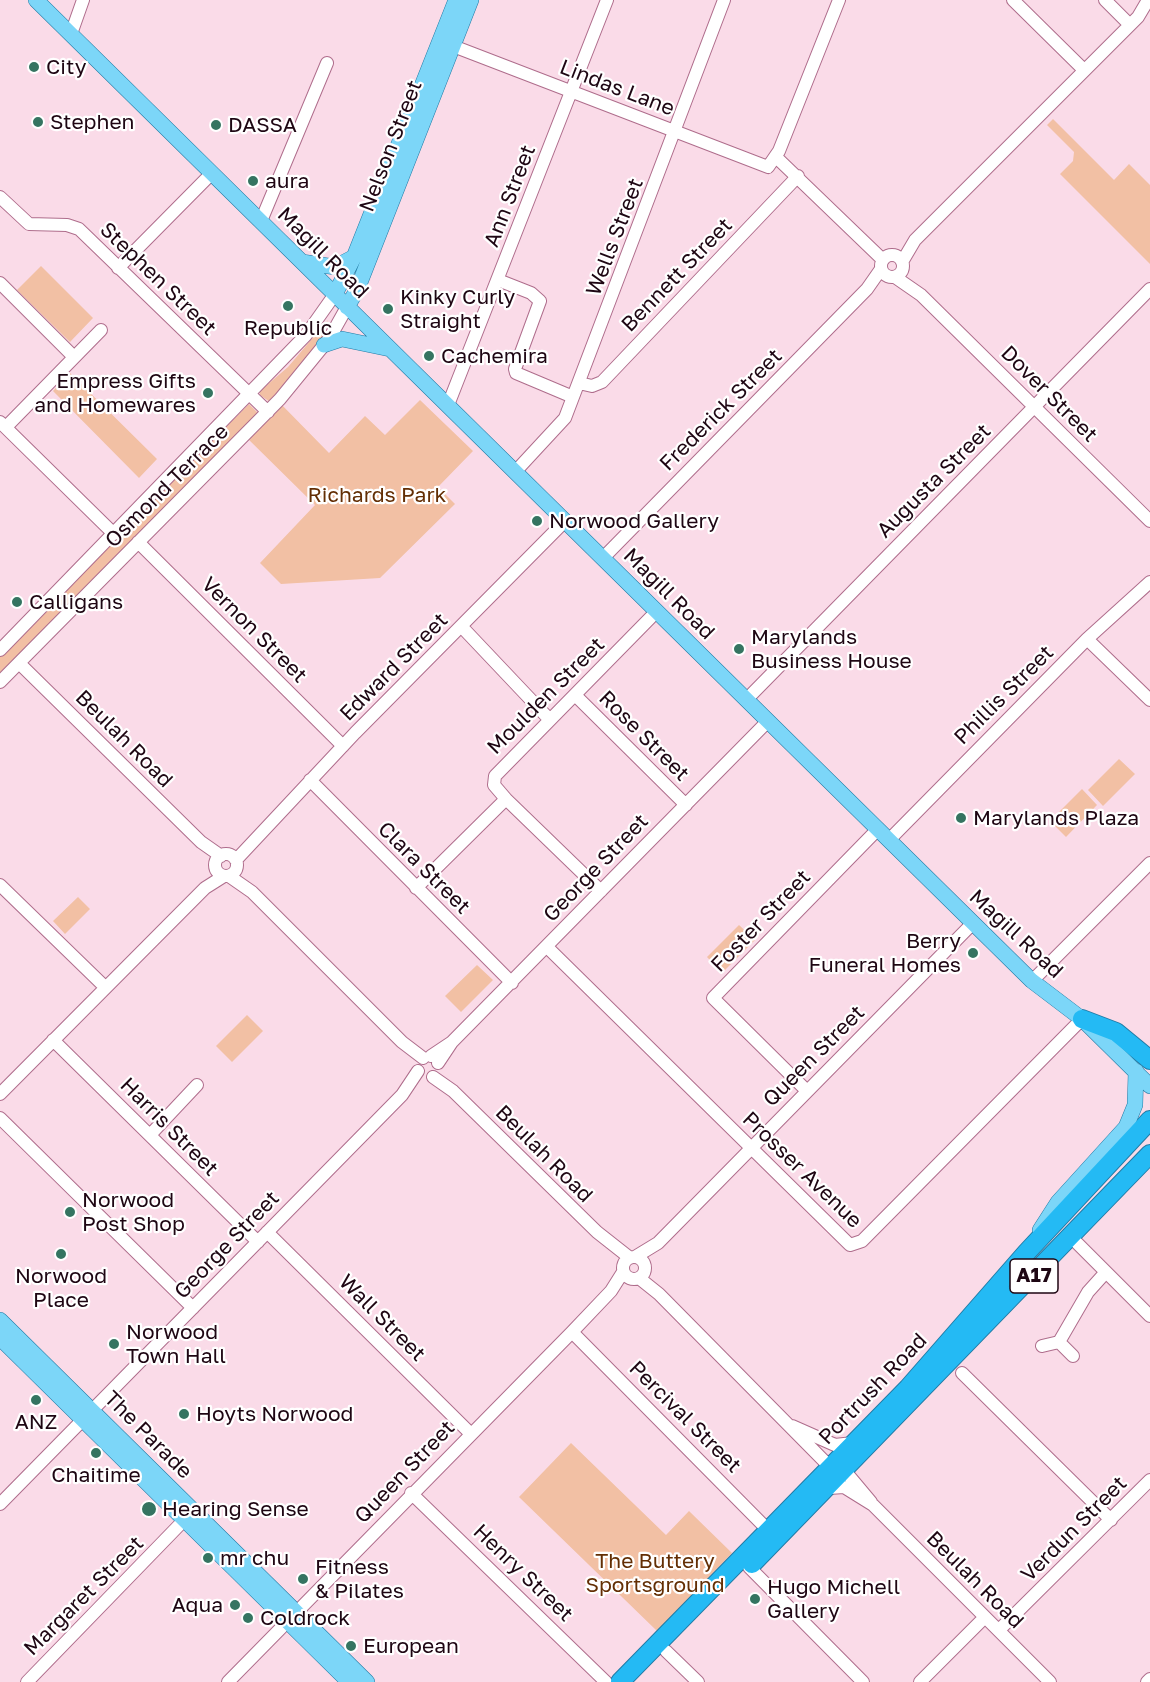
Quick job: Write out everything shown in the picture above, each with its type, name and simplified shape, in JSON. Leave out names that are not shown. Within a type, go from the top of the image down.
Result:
[{"type":"highway","points":[[1082,1019],[1116,1032],[1143,1066]]},
{"type":"highway","name":"Portrush Road","points":[[636,1682],[829,1488],[837,1469],[853,1443],[908,1388],[1026,1253],[1150,1120]]},
{"type":"highway","name":"Portrush Road","points":[[837,1469],[919,1395],[1150,1155]]},
{"type":"highway","points":[[620,1682],[770,1528],[784,1522],[837,1469]]},
{"type":"main road","name":"Magill Road","points":[[36,0],[1032,981],[1082,1019]]},
{"type":"main road","name":"Nelson Street","points":[[335,294],[354,257],[456,0]]},
{"type":"main road","name":"Nelson Street","points":[[347,307],[366,268],[471,0]]},
{"type":"main road","points":[[302,262],[334,267],[354,257]]},
{"type":"main road","points":[[324,345],[342,339],[390,349]]},
{"type":"main road","points":[[1143,1066],[1150,1086]]},
{"type":"main road","points":[[1026,1253],[1058,1202],[1126,1126],[1135,1105],[1143,1066]]},
{"type":"main road","name":"The Parade","points":[[0,1320],[88,1415],[292,1617],[367,1682]]},
{"type":"main road","name":"The Parade","points":[[0,1338],[88,1415]]},
{"type":"main road","name":"The Parade","points":[[292,1617],[349,1682]]},
{"type":"street","points":[[71,34],[83,0]]},
{"type":"street","name":"Ann Street","points":[[448,405],[607,0]]},
{"type":"street","name":"Wells Street","points":[[515,472],[562,424],[724,0]]},
{"type":"street","points":[[776,157],[839,0]]},
{"type":"street","points":[[1013,0],[1084,70]]},
{"type":"street","points":[[1105,0],[1134,21]]},
{"type":"street","points":[[1148,0],[1150,4]]},
{"type":"street","name":"Frederick Street","points":[[603,558],[1134,21],[1148,0]]},
{"type":"street","name":"Frederick Street","points":[[1134,21],[1150,12]]},
{"type":"street","name":"Lindas Lane","points":[[453,46],[768,167],[776,157]]},
{"type":"street","points":[[261,221],[327,63]]},
{"type":"street","name":"Dover Street","points":[[776,157],[892,267],[1150,521]]},
{"type":"street","points":[[118,268],[212,172]]},
{"type":"street","name":"Bennett Street","points":[[579,383],[592,386],[602,382],[798,176]]},
{"type":"street","name":"Stephen Street","points":[[0,197],[29,224],[67,225],[79,230],[268,412]]},
{"type":"street","points":[[498,280],[531,293],[540,301],[515,369],[516,372],[573,397]]},
{"type":"street","points":[[0,283],[74,357]]},
{"type":"street","name":"Augusta Street","points":[[746,700],[1150,289]]},
{"type":"street","name":"Osmond Terrace","points":[[1,647],[306,336],[335,294]]},
{"type":"street","name":"Osmond Terrace","points":[[0,682],[268,412],[324,345],[347,307]]},
{"type":"street","points":[[101,330],[3,424],[114,534]]},
{"type":"street","name":"Edward Street","points":[[0,1094],[565,521]]},
{"type":"street","name":"Vernon Street","points":[[138,542],[343,746]]},
{"type":"street","name":"Phillis Street","points":[[883,834],[1150,582]]},
{"type":"street","name":"Moulden Street","points":[[506,798],[494,785],[495,776],[657,611]]},
{"type":"street","points":[[461,626],[550,720]]},
{"type":"street","points":[[1087,639],[1150,700]]},
{"type":"street","name":"Beulah Road","points":[[19,663],[402,1042],[428,1067],[446,1076],[453,1091],[792,1426],[798,1438],[862,1489],[873,1505],[1050,1682]]},
{"type":"street","name":"Rose Street","points":[[575,695],[686,804]]},
{"type":"street","name":"George Street","points":[[0,1504],[768,721]]},
{"type":"street","name":"Clara Street","points":[[310,780],[512,983]]},
{"type":"street","points":[[416,888],[506,798],[601,891]]},
{"type":"street","name":"Foster Street","points":[[807,1091],[713,998],[883,834]]},
{"type":"street","points":[[1032,981],[1150,863]]},
{"type":"street","points":[[1,888],[105,987]]},
{"type":"street","name":"Queen Street","points":[[228,1682],[973,922]]},
{"type":"street","name":"Prosser Avenue","points":[[547,947],[846,1243],[858,1243],[1082,1019]]},
{"type":"street","name":"Harris Street","points":[[54,1040],[258,1242]]},
{"type":"street","points":[[150,1135],[198,1085]]},
{"type":"street","points":[[0,1118],[193,1308]]},
{"type":"street","name":"Wall Street","points":[[267,1232],[470,1433]]},
{"type":"street","points":[[1071,1238],[1150,1316]]},
{"type":"street","points":[[1042,1346],[1059,1342],[1088,1292],[1106,1272]]},
{"type":"street","name":"Percival Street","points":[[572,1332],[770,1528]]},
{"type":"street","points":[[1059,1342],[1073,1356]]},
{"type":"street","points":[[962,1373],[1111,1520]]},
{"type":"street","name":"Beulah Road","points":[[792,1426],[835,1445],[853,1443]]},
{"type":"street","name":"Verdun Street","points":[[999,1630],[1150,1480]]},
{"type":"street","name":"Beulah Road","points":[[829,1488],[844,1487],[873,1505]]},
{"type":"street","name":"Henry Street","points":[[411,1493],[606,1682]]},
{"type":"street","name":"Margaret Street","points":[[27,1682],[189,1515]]},
{"type":"street","points":[[749,1567],[863,1682]]},
{"type":"street","points":[[920,1682],[985,1617]]},
{"type":"street","points":[[666,1651],[698,1682]]},
{"type":"green space","points":[[1053,119],[1114,180],[1129,164],[1150,185],[1150,264],[1060,174],[1073,161],[1074,152],[1047,125]]},
{"type":"green space","points":[[41,266],[93,318],[70,342],[17,290]]},
{"type":"green space","points":[[328,320],[320,342],[270,402],[260,395],[260,391],[288,367]]},
{"type":"green space","points":[[70,373],[157,459],[139,478],[53,391]]},
{"type":"green space","name":"Richards Park","points":[[420,400],[473,451],[438,487],[455,504],[380,578],[281,584],[260,563],[315,505],[245,436],[278,401],[329,453],[365,416],[385,435]]},
{"type":"green space","points":[[249,404],[258,413],[0,676],[0,655]]},
{"type":"green space","points":[[1119,759],[1135,774],[1103,806],[1088,790]]},
{"type":"green space","points":[[1082,789],[1097,805],[1066,837],[1050,821]]},
{"type":"green space","points":[[78,897],[90,909],[65,934],[53,921]]},
{"type":"green space","points":[[739,925],[755,940],[722,973],[707,957]]},
{"type":"green space","points":[[477,965],[493,980],[461,1012],[445,996]]},
{"type":"green space","points":[[247,1015],[263,1031],[232,1062],[216,1046]]},
{"type":"green space","name":"The Buttery Sportsground","points":[[571,1443],[666,1535],[689,1511],[732,1553],[657,1631],[519,1497]]},
{"type":"place","name":"City","points":[[34,67]]},
{"type":"place","name":"Stephen","points":[[38,122]]},
{"type":"place","name":"DASSA","points":[[216,125]]},
{"type":"place","name":"aura","points":[[253,181]]},
{"type":"place","name":"Republic","points":[[288,306]]},
{"type":"place","name":"Kinky Curly Straight","points":[[388,309]]},
{"type":"place","name":"Cachemira","points":[[429,356]]},
{"type":"place","name":"Empress Gifts and Homewares","points":[[208,393]]},
{"type":"place","name":"Norwood Gallery","points":[[537,521]]},
{"type":"place","name":"Calligans","points":[[17,602]]},
{"type":"place","name":"Marylands Business House","points":[[739,649]]},
{"type":"place","name":"Marylands Plaza","points":[[961,818]]},
{"type":"place","name":"Berry Funeral Homes","points":[[973,953]]},
{"type":"place","name":"Norwood Post Shop","points":[[70,1212]]},
{"type":"place","name":"Norwood Place","points":[[61,1254]]},
{"type":"place","name":"Norwood Town Hall","points":[[114,1344]]},
{"type":"place","name":"ANZ","points":[[36,1400]]},
{"type":"place","name":"Hoyts Norwood","points":[[184,1414]]},
{"type":"place","name":"Chaitime","points":[[96,1453]]},
{"type":"place","name":"Hearing Sense","points":[[149,1509]]},
{"type":"place","name":"mr chu","points":[[208,1558]]},
{"type":"place","name":"Fitness & Pilates","points":[[303,1579]]},
{"type":"place","name":"Hugo Michell Gallery","points":[[755,1599]]},
{"type":"place","name":"Aqua","points":[[235,1605]]},
{"type":"place","name":"Coldrock","points":[[248,1618]]},
{"type":"place","name":"European","points":[[351,1646]]}]
